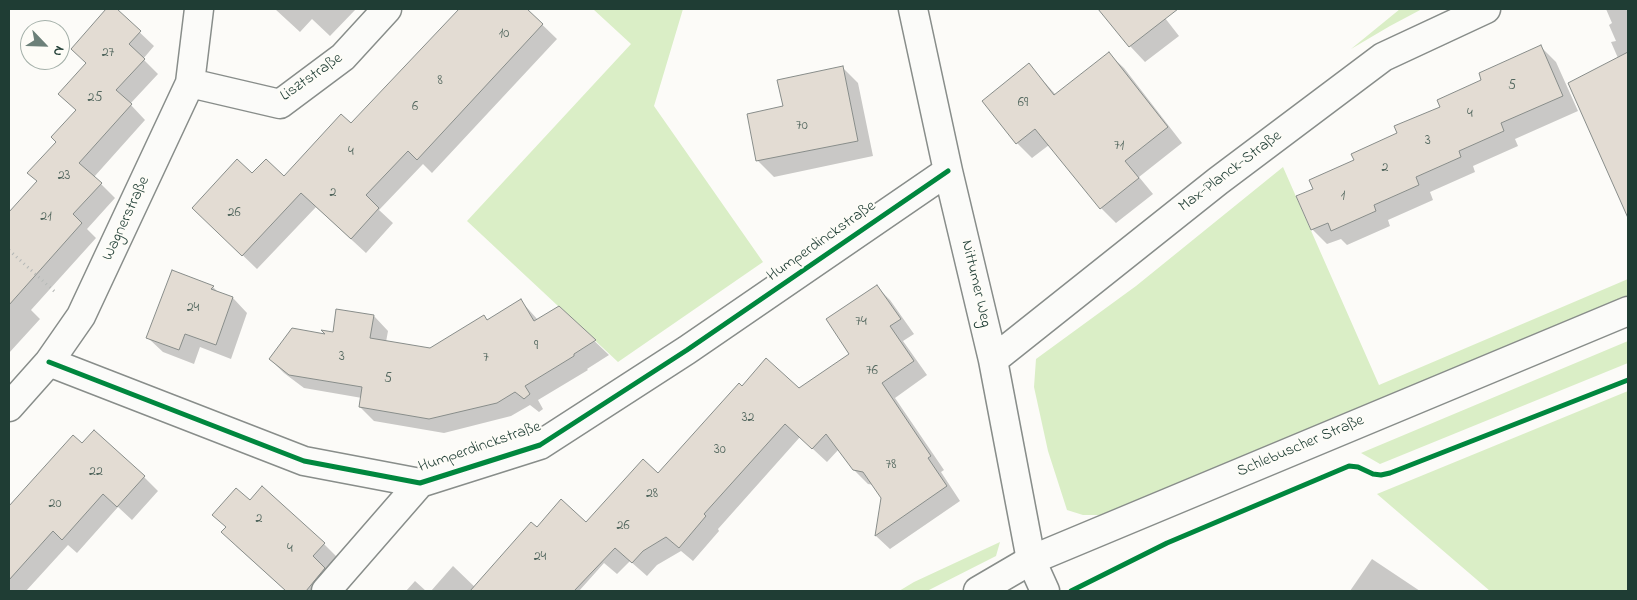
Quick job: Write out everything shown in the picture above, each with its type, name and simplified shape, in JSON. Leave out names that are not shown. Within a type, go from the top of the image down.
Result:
[{"type":"street","name":"Wagnerstraße","points":[[9,407],[49,362],[81,316],[190,82],[199,9]]},
{"type":"street","name":"Lisztstraße","points":[[190,82],[280,104],[343,57],[387,9]]},
{"type":"street","name":"Nittumer Weg","points":[[914,9],[948,170],[992,360],[1031,560],[1045,591]]},
{"type":"street","name":"Max-Planck-Straße","points":[[992,360],[1218,181],[1383,57],[1486,9]]},
{"type":"street","name":"Humperdinckstraße","points":[[49,362],[304,461],[420,484],[540,445],[687,350],[948,170]]},
{"type":"street","name":"Schlebuscher Straße","points":[[978,591],[1031,560],[1628,311]]},
{"type":"street","name":"Humperdinckstraße","points":[[326,591],[420,484]]},
{"type":"path","points":[[9,250],[81,316]]},
{"type":"green space","points":[[593,9],[683,9],[654,106],[763,262],[618,362],[467,221],[631,44]]},
{"type":"green space","points":[[1400,9],[1422,9],[1351,49]]},
{"type":"green space","points":[[1283,167],[1379,385],[1628,279],[1628,301],[1113,515],[1083,515],[1067,510],[1048,451],[1034,387],[1036,359],[1136,286]]},
{"type":"green space","points":[[1628,341],[1628,363],[1380,464],[1361,453]]},
{"type":"green space","points":[[1628,391],[1628,591],[1490,591],[1377,494]]},
{"type":"green space","points":[[1000,542],[996,556],[927,591],[899,591],[914,582]]},
{"type":"building","points":[[106,9],[117,9],[141,31],[129,44],[145,59],[116,90],[132,104],[79,163],[102,183],[73,214],[82,223],[9,305],[9,212],[37,181],[27,173],[56,142],[51,137],[76,110],[58,94],[86,63],[71,49]]},
{"type":"building","points":[[459,9],[527,9],[543,24],[417,160],[408,151],[366,195],[379,208],[351,239],[301,193],[242,256],[192,208],[237,159],[252,173],[266,159],[284,176],[341,114],[351,123]]},
{"type":"building","points":[[1098,9],[1178,9],[1129,47]]},
{"type":"building","points":[[1541,45],[1563,96],[1501,123],[1504,131],[1459,151],[1461,157],[1416,177],[1419,185],[1374,205],[1376,211],[1331,231],[1328,223],[1311,230],[1296,196],[1313,189],[1309,180],[1354,160],[1351,154],[1397,133],[1394,126],[1440,107],[1437,100],[1481,80],[1479,73]]},
{"type":"building","points":[[1109,52],[1168,127],[1125,161],[1139,178],[1100,209],[1035,129],[1016,144],[982,101],[1029,63],[1054,95]]},
{"type":"building","points":[[1628,52],[1628,218],[1568,83]]},
{"type":"building","points":[[843,66],[858,141],[756,161],[747,114],[783,106],[777,80]]},
{"type":"building","points":[[172,270],[214,286],[211,289],[233,297],[216,345],[185,334],[179,350],[146,338]]},
{"type":"building","points":[[877,285],[901,319],[890,326],[914,361],[882,383],[931,456],[928,458],[947,486],[875,536],[881,498],[863,472],[853,470],[826,434],[812,449],[785,424],[704,514],[706,516],[679,548],[666,537],[643,551],[632,563],[615,548],[574,591],[470,591],[531,522],[537,527],[561,499],[586,522],[643,459],[658,473],[739,383],[742,386],[766,358],[799,388],[849,354],[826,319]]},
{"type":"building","points":[[521,299],[534,321],[559,306],[596,340],[525,386],[530,394],[524,399],[515,392],[497,403],[429,419],[359,407],[362,387],[289,375],[269,359],[292,328],[325,334],[321,330],[333,332],[336,309],[374,315],[370,338],[430,348],[484,315],[487,320]]},
{"type":"building","points":[[94,430],[145,476],[117,507],[103,494],[62,540],[53,531],[9,580],[9,506],[73,435],[82,443]]},
{"type":"building","points":[[262,486],[325,543],[313,556],[325,568],[306,591],[286,591],[221,532],[226,527],[212,515],[236,488],[250,500]]},
{"type":"cycle path","points":[[49,362],[304,461],[420,483],[540,445],[687,350],[948,171]]},
{"type":"cycle path","points":[[1071,591],[1167,543],[1349,466],[1358,467],[1373,474],[1390,473],[1628,380]]}]
